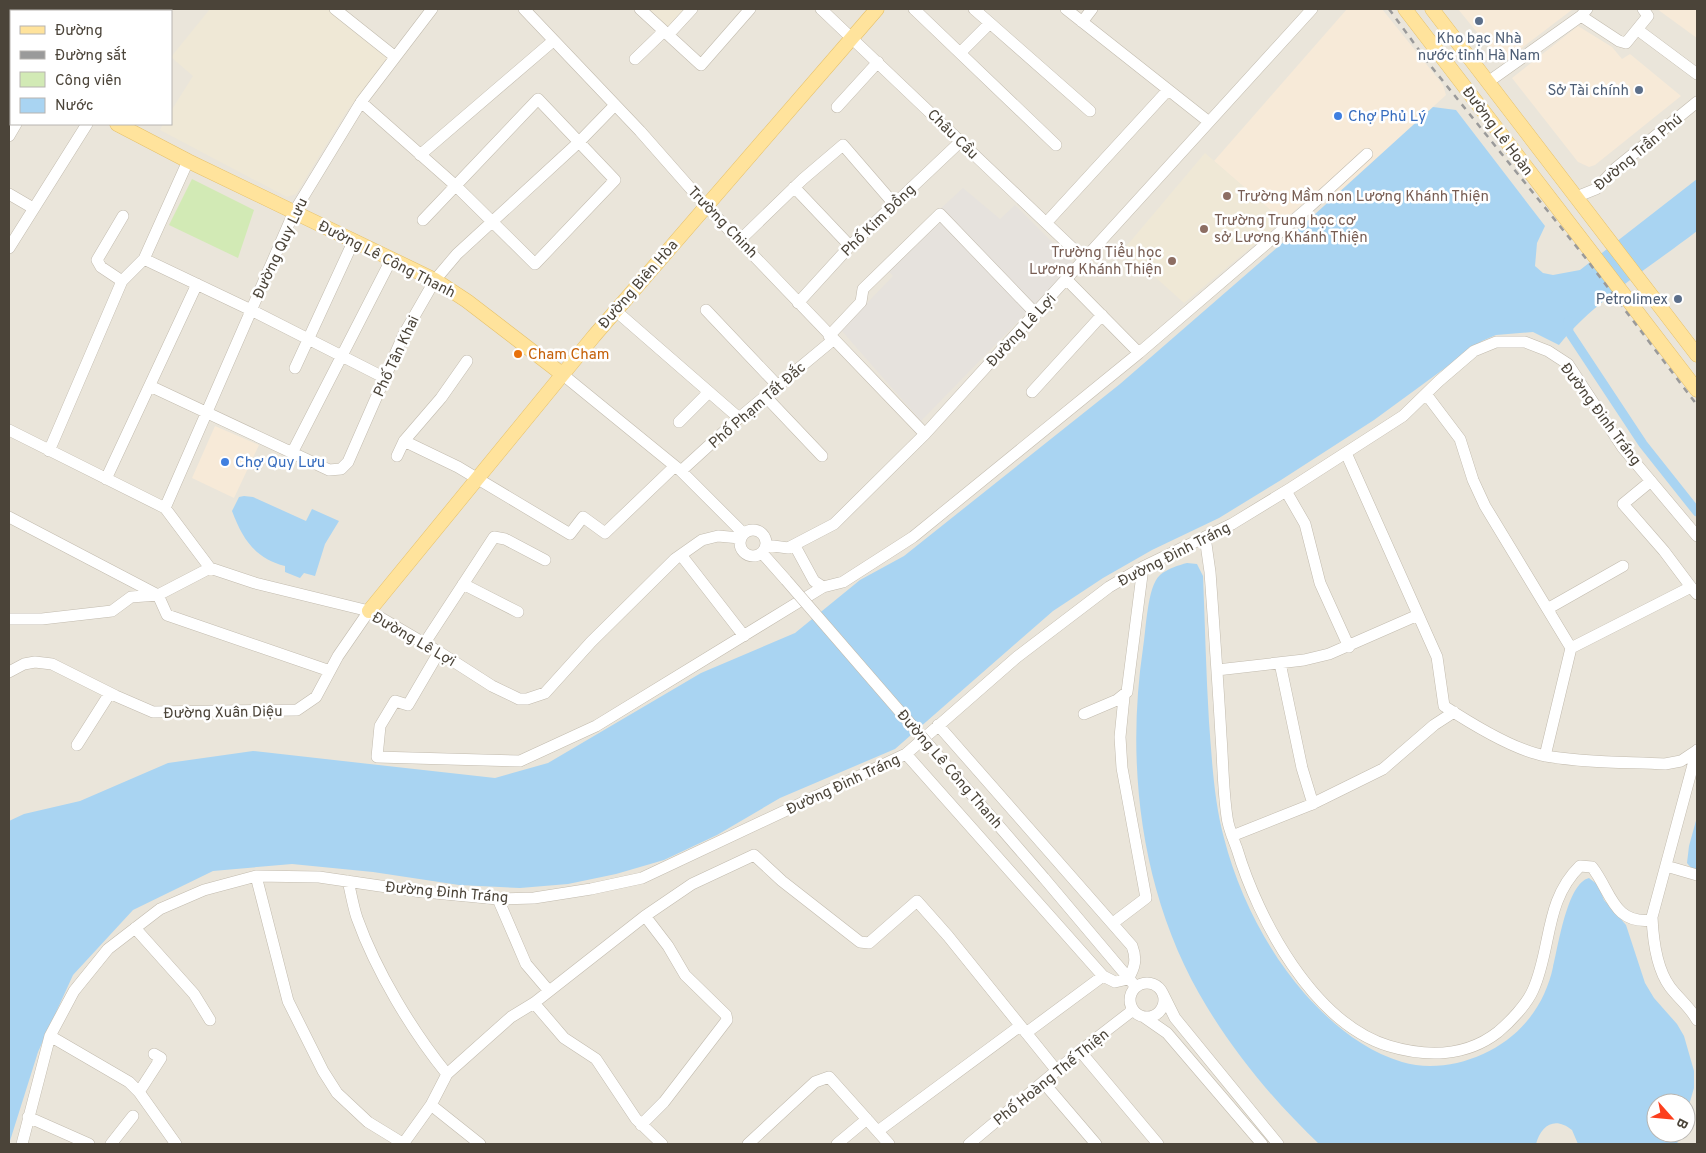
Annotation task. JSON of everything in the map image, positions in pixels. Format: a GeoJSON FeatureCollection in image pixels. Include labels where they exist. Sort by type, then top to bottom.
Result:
{"type":"FeatureCollection","features":[{"type":"Feature","properties":{"kind":"main road","name":"Đường Biên Hòa"},"geometry":{"type":"LineString","coordinates":[[368,612],[616,310],[877,9]]}},
{"type":"Feature","properties":{"kind":"main road","name":"Đường Lê Hoàn"},"geometry":{"type":"LineString","coordinates":[[1405,9],[1697,390]]}},
{"type":"Feature","properties":{"kind":"main road","name":"Đường Lê Hoàn"},"geometry":{"type":"LineString","coordinates":[[1432,9],[1697,355]]}},
{"type":"Feature","properties":{"kind":"main road","name":"Đường Lê Công Thanh"},"geometry":{"type":"LineString","coordinates":[[119,125],[188,161],[435,280],[467,301],[562,374]]}},
{"type":"Feature","properties":{"kind":"main road"},"geometry":{"type":"LineString","coordinates":[[1559,210],[1576,197]]}},
{"type":"Feature","properties":{"kind":"street"},"geometry":{"type":"LineString","coordinates":[[335,9],[394,56]]}},
{"type":"Feature","properties":{"kind":"street","name":"Đường Quy Lưu"},"geometry":{"type":"LineString","coordinates":[[165,508],[294,212],[361,102],[394,56],[432,9]]}},
{"type":"Feature","properties":{"kind":"street","name":"Trường Chinh"},"geometry":{"type":"LineString","coordinates":[[524,9],[615,105],[706,206],[925,434]]}},
{"type":"Feature","properties":{"kind":"street"},"geometry":{"type":"LineString","coordinates":[[640,9],[701,65],[750,9]]}},
{"type":"Feature","properties":{"kind":"street"},"geometry":{"type":"LineString","coordinates":[[635,59],[692,9]]}},
{"type":"Feature","properties":{"kind":"street","name":"Châu Cầu"},"geometry":{"type":"LineString","coordinates":[[821,9],[1085,260]]}},
{"type":"Feature","properties":{"kind":"street"},"geometry":{"type":"LineString","coordinates":[[914,9],[1056,145]]}},
{"type":"Feature","properties":{"kind":"street"},"geometry":{"type":"LineString","coordinates":[[974,9],[1090,111]]}},
{"type":"Feature","properties":{"kind":"street"},"geometry":{"type":"LineString","coordinates":[[1066,9],[1209,122]]}},
{"type":"Feature","properties":{"kind":"street"},"geometry":{"type":"LineString","coordinates":[[1082,22],[1092,9]]}},
{"type":"Feature","properties":{"kind":"street","name":"Đường Lê Lợi"},"geometry":{"type":"LineString","coordinates":[[764,549],[795,546],[834,524],[925,434],[1312,9]]}},
{"type":"Feature","properties":{"kind":"street"},"geometry":{"type":"LineString","coordinates":[[1488,82],[1584,13],[1622,43],[1628,42],[1648,16],[1644,9]]}},
{"type":"Feature","properties":{"kind":"street"},"geometry":{"type":"LineString","coordinates":[[960,53],[990,23]]}},
{"type":"Feature","properties":{"kind":"street"},"geometry":{"type":"LineString","coordinates":[[1638,30],[1697,74]]}},
{"type":"Feature","properties":{"kind":"street"},"geometry":{"type":"LineString","coordinates":[[420,155],[553,41]]}},
{"type":"Feature","properties":{"kind":"street"},"geometry":{"type":"LineString","coordinates":[[837,106],[878,62]]}},
{"type":"Feature","properties":{"kind":"street"},"geometry":{"type":"LineString","coordinates":[[1046,223],[1168,90]]}},
{"type":"Feature","properties":{"kind":"street"},"geometry":{"type":"LineString","coordinates":[[361,102],[456,186],[535,264],[616,180],[538,99],[456,186],[424,220]]}},
{"type":"Feature","properties":{"kind":"street","name":"Đường Trần Phú"},"geometry":{"type":"LineString","coordinates":[[1576,197],[1596,189],[1616,168],[1697,102]]}},
{"type":"Feature","properties":{"kind":"street","name":"Phố Tân Khai"},"geometry":{"type":"LineString","coordinates":[[150,386],[206,414],[329,470],[341,470],[348,462],[404,334],[435,280],[458,254],[579,142],[615,105]]}},
{"type":"Feature","properties":{"kind":"street"},"geometry":{"type":"LineString","coordinates":[[9,136],[15,125]]}},
{"type":"Feature","properties":{"kind":"street"},"geometry":{"type":"LineString","coordinates":[[9,248],[86,125]]}},
{"type":"Feature","properties":{"kind":"street","name":"Phố Kim Đồng"},"geometry":{"type":"LineString","coordinates":[[798,303],[850,246],[961,141]]}},
{"type":"Feature","properties":{"kind":"street"},"geometry":{"type":"LineString","coordinates":[[740,240],[794,187],[843,145],[894,204]]}},
{"type":"Feature","properties":{"kind":"street"},"geometry":{"type":"LineString","coordinates":[[439,652],[408,705],[395,701],[380,726],[377,757],[520,761],[596,726],[822,588],[843,582],[913,537],[1139,353],[1308,208],[1367,154]]}},
{"type":"Feature","properties":{"kind":"street"},"geometry":{"type":"LineString","coordinates":[[49,451],[122,281],[144,259],[188,161]]}},
{"type":"Feature","properties":{"kind":"street"},"geometry":{"type":"LineString","coordinates":[[794,187],[850,246]]}},
{"type":"Feature","properties":{"kind":"street"},"geometry":{"type":"LineString","coordinates":[[9,194],[33,208]]}},
{"type":"Feature","properties":{"kind":"street","name":"Phố Phạm Tất Đắc"},"geometry":{"type":"LineString","coordinates":[[477,480],[570,534],[583,517],[605,533],[678,468],[778,386],[831,338],[861,302],[863,289],[940,214],[1036,314]]}},
{"type":"Feature","properties":{"kind":"street"},"geometry":{"type":"LineString","coordinates":[[122,281],[101,267],[97,260],[123,216]]}},
{"type":"Feature","properties":{"kind":"street"},"geometry":{"type":"LineString","coordinates":[[294,368],[354,240]]}},
{"type":"Feature","properties":{"kind":"street"},"geometry":{"type":"LineString","coordinates":[[292,453],[392,258]]}},
{"type":"Feature","properties":{"kind":"street"},"geometry":{"type":"LineString","coordinates":[[144,259],[251,310],[385,378]]}},
{"type":"Feature","properties":{"kind":"street"},"geometry":{"type":"LineString","coordinates":[[1067,280],[1139,353]]}},
{"type":"Feature","properties":{"kind":"street"},"geometry":{"type":"LineString","coordinates":[[106,479],[197,284]]}},
{"type":"Feature","properties":{"kind":"street"},"geometry":{"type":"LineString","coordinates":[[616,310],[739,418]]}},
{"type":"Feature","properties":{"kind":"street"},"geometry":{"type":"LineString","coordinates":[[706,310],[778,386]]}},
{"type":"Feature","properties":{"kind":"street"},"geometry":{"type":"LineString","coordinates":[[1032,392],[1102,315]]}},
{"type":"Feature","properties":{"kind":"street","name":"Đường Đinh Tráng"},"geometry":{"type":"LineString","coordinates":[[22,1144],[50,1036],[74,991],[108,949],[160,908],[204,890],[256,876],[319,877],[498,899],[534,898],[591,889],[642,878],[906,754],[1017,657],[1109,587],[1143,567],[1232,524],[1286,491],[1403,416],[1474,351],[1496,342],[1525,342],[1548,351],[1568,364],[1623,448],[1697,536]]}},
{"type":"Feature","properties":{"kind":"street"},"geometry":{"type":"LineString","coordinates":[[397,456],[404,441],[441,398],[468,361]]}},
{"type":"Feature","properties":{"kind":"street","name":"Đường Lê Công Thanh"},"geometry":{"type":"LineString","coordinates":[[562,374],[678,468],[742,535]]}},
{"type":"Feature","properties":{"kind":"street"},"geometry":{"type":"LineString","coordinates":[[679,422],[709,392]]}},
{"type":"Feature","properties":{"kind":"street"},"geometry":{"type":"LineString","coordinates":[[1426,394],[1460,439],[1473,480],[1485,506],[1572,648],[1545,756]]}},
{"type":"Feature","properties":{"kind":"street"},"geometry":{"type":"LineString","coordinates":[[765,396],[822,456]]}},
{"type":"Feature","properties":{"kind":"street"},"geometry":{"type":"LineString","coordinates":[[9,430],[165,508],[210,568],[158,595],[131,596],[112,610],[42,619],[9,619]]}},
{"type":"Feature","properties":{"kind":"street"},"geometry":{"type":"LineString","coordinates":[[404,441],[458,468],[477,480]]}},
{"type":"Feature","properties":{"kind":"street"},"geometry":{"type":"LineString","coordinates":[[1346,453],[1438,661],[1442,703],[1454,712],[1520,747],[1545,756],[1665,764],[1681,761],[1697,750]]}},
{"type":"Feature","properties":{"kind":"street"},"geometry":{"type":"LineString","coordinates":[[1572,648],[1694,590],[1664,551],[1623,504],[1651,481]]}},
{"type":"Feature","properties":{"kind":"street"},"geometry":{"type":"LineString","coordinates":[[1286,491],[1305,524],[1320,583],[1349,647]]}},
{"type":"Feature","properties":{"kind":"street"},"geometry":{"type":"LineString","coordinates":[[9,518],[158,595],[167,616],[330,671]]}},
{"type":"Feature","properties":{"kind":"street"},"geometry":{"type":"LineString","coordinates":[[750,530],[759,531],[765,537],[764,549],[754,557],[745,554],[740,547],[742,535],[750,530]]}},
{"type":"Feature","properties":{"kind":"street","name":"Đường Lê Lợi"},"geometry":{"type":"LineString","coordinates":[[210,568],[255,583],[368,612],[439,652],[506,694],[519,698],[536,697],[545,693],[591,642],[681,555],[702,540],[718,536],[742,535]]}},
{"type":"Feature","properties":{"kind":"street"},"geometry":{"type":"LineString","coordinates":[[424,644],[494,537],[504,539],[545,560]]}},
{"type":"Feature","properties":{"kind":"street"},"geometry":{"type":"LineString","coordinates":[[1205,537],[1210,572],[1227,818],[1232,836],[1245,876],[1265,920],[1303,978],[1345,1022],[1383,1044],[1427,1053],[1456,1052],[1466,1049],[1498,1032],[1533,991],[1542,963],[1549,923],[1564,883],[1580,866],[1592,868],[1600,876],[1606,894],[1619,911],[1630,918],[1644,921],[1652,920]]}},
{"type":"Feature","properties":{"kind":"street"},"geometry":{"type":"LineString","coordinates":[[795,546],[814,582],[822,588]]}},
{"type":"Feature","properties":{"kind":"street","name":"Đường Lê Công Thanh"},"geometry":{"type":"LineString","coordinates":[[764,549],[786,580],[1044,878],[1132,983]]}},
{"type":"Feature","properties":{"kind":"street"},"geometry":{"type":"LineString","coordinates":[[681,555],[744,636]]}},
{"type":"Feature","properties":{"kind":"street"},"geometry":{"type":"LineString","coordinates":[[1548,608],[1623,566]]}},
{"type":"Feature","properties":{"kind":"street"},"geometry":{"type":"LineString","coordinates":[[1113,923],[1146,898],[1122,768],[1120,737],[1124,697],[1130,685],[1143,567]]}},
{"type":"Feature","properties":{"kind":"street"},"geometry":{"type":"LineString","coordinates":[[463,584],[518,612]]}},
{"type":"Feature","properties":{"kind":"street","name":"Đường Xuân Diệu"},"geometry":{"type":"LineString","coordinates":[[9,672],[24,664],[44,662],[59,667],[153,712],[297,710],[316,697],[330,671],[368,612]]}},
{"type":"Feature","properties":{"kind":"street"},"geometry":{"type":"LineString","coordinates":[[1217,670],[1304,660],[1349,647],[1418,615]]}},
{"type":"Feature","properties":{"kind":"street"},"geometry":{"type":"LineString","coordinates":[[1280,663],[1302,768],[1313,804]]}},
{"type":"Feature","properties":{"kind":"street"},"geometry":{"type":"LineString","coordinates":[[77,745],[110,693]]}},
{"type":"Feature","properties":{"kind":"street"},"geometry":{"type":"LineString","coordinates":[[1084,714],[1124,697]]}},
{"type":"Feature","properties":{"kind":"street"},"geometry":{"type":"LineString","coordinates":[[1232,836],[1313,804],[1383,769],[1434,724],[1454,712]]}},
{"type":"Feature","properties":{"kind":"street"},"geometry":{"type":"LineString","coordinates":[[938,725],[1132,946],[1136,957],[1130,996],[1133,1010],[1167,1033],[1262,1144]]}},
{"type":"Feature","properties":{"kind":"street"},"geometry":{"type":"LineString","coordinates":[[1697,750],[1692,792],[1666,866],[1652,920],[1652,938],[1658,962],[1669,986],[1697,1020]]}},
{"type":"Feature","properties":{"kind":"street"},"geometry":{"type":"LineString","coordinates":[[906,754],[1104,976],[1115,982],[1151,983],[1160,989],[1175,1018],[1278,1144]]}},
{"type":"Feature","properties":{"kind":"street"},"geometry":{"type":"LineString","coordinates":[[256,876],[288,1001],[323,1070],[337,1093],[368,1122],[404,1144],[431,1105],[447,1074],[511,1017],[534,1003],[645,916],[692,884],[754,855],[788,886],[860,942],[869,943],[917,901],[948,936],[1057,1071]]}},
{"type":"Feature","properties":{"kind":"street"},"geometry":{"type":"LineString","coordinates":[[1666,866],[1697,875]]}},
{"type":"Feature","properties":{"kind":"street"},"geometry":{"type":"LineString","coordinates":[[348,881],[357,918],[382,973],[435,1059],[447,1074]]}},
{"type":"Feature","properties":{"kind":"street"},"geometry":{"type":"LineString","coordinates":[[498,899],[526,964],[550,991]]}},
{"type":"Feature","properties":{"kind":"street"},"geometry":{"type":"LineString","coordinates":[[641,1125],[664,1102],[728,1020],[726,1015],[686,975],[668,946],[645,916]]}},
{"type":"Feature","properties":{"kind":"street"},"geometry":{"type":"LineString","coordinates":[[134,928],[194,994],[210,1020]]}},
{"type":"Feature","properties":{"kind":"street"},"geometry":{"type":"LineString","coordinates":[[878,1131],[1023,1029],[1104,976]]}},
{"type":"Feature","properties":{"kind":"street"},"geometry":{"type":"LineString","coordinates":[[1144,1017],[1150,1017],[1160,1011],[1164,1000],[1163,994]]}},
{"type":"Feature","properties":{"kind":"street"},"geometry":{"type":"LineString","coordinates":[[534,1003],[564,1038],[596,1059],[641,1125],[662,1144]]}},
{"type":"Feature","properties":{"kind":"street","name":"Phố Hoàng Thế Thiện"},"geometry":{"type":"LineString","coordinates":[[969,1144],[1080,1051],[1133,1010]]}},
{"type":"Feature","properties":{"kind":"street"},"geometry":{"type":"LineString","coordinates":[[50,1036],[129,1082],[139,1092],[176,1144]]}},
{"type":"Feature","properties":{"kind":"street"},"geometry":{"type":"LineString","coordinates":[[1080,1051],[1158,1144]]}},
{"type":"Feature","properties":{"kind":"street"},"geometry":{"type":"LineString","coordinates":[[139,1092],[161,1058],[154,1054]]}},
{"type":"Feature","properties":{"kind":"street"},"geometry":{"type":"LineString","coordinates":[[748,1144],[806,1089],[825,1078],[832,1079],[889,1144]]}},
{"type":"Feature","properties":{"kind":"street"},"geometry":{"type":"LineString","coordinates":[[1043,1082],[1089,1142]]}},
{"type":"Feature","properties":{"kind":"street"},"geometry":{"type":"LineString","coordinates":[[431,1105],[480,1144]]}},
{"type":"Feature","properties":{"kind":"street"},"geometry":{"type":"LineString","coordinates":[[111,1144],[133,1116]]}},
{"type":"Feature","properties":{"kind":"street"},"geometry":{"type":"LineString","coordinates":[[28,1117],[89,1144]]}},
{"type":"Feature","properties":{"kind":"street"},"geometry":{"type":"LineString","coordinates":[[837,1144],[867,1119]]}},
{"type":"Feature","properties":{"kind":"shaded area"},"geometry":{"type":"Polygon","coordinates":[[[9,9],[1697,9],[1697,1144],[9,1144],[9,9]]]}},
{"type":"Feature","properties":{"kind":"shaded area"},"geometry":{"type":"Polygon","coordinates":[[[210,9],[329,9],[388,58],[347,111],[296,194],[287,197],[160,130],[162,125],[172,125],[172,109],[193,76],[172,58],[210,9]]]}},
{"type":"Feature","properties":{"kind":"shaded area"},"geometry":{"type":"Polygon","coordinates":[[[647,9],[689,9],[671,28],[667,27],[647,9]]]}},
{"type":"Feature","properties":{"kind":"shaded area","name":"Chợ Phủ Lý"},"geometry":{"type":"Polygon","coordinates":[[[1347,9],[1382,9],[1443,85],[1446,95],[1335,196],[1324,185],[1283,221],[1214,161],[1347,9]]]}},
{"type":"Feature","properties":{"kind":"shaded area"},"geometry":{"type":"Polygon","coordinates":[[[1458,9],[1573,9],[1502,63],[1458,9]]]}},
{"type":"Feature","properties":{"kind":"shaded area"},"geometry":{"type":"Polygon","coordinates":[[[1657,9],[1697,9],[1697,38],[1690,33],[1657,9]]]}},
{"type":"Feature","properties":{"kind":"shaded area"},"geometry":{"type":"Polygon","coordinates":[[[1578,26],[1612,47],[1622,59],[1630,54],[1681,96],[1595,165],[1589,167],[1578,162],[1512,78],[1578,26]]]}},
{"type":"Feature","properties":{"kind":"shaded area"},"geometry":{"type":"Polygon","coordinates":[[[1205,153],[1283,221],[1184,303],[1124,249],[1205,153]]]}},
{"type":"Feature","properties":{"kind":"shaded area"},"geometry":{"type":"Polygon","coordinates":[[[963,188],[1000,219],[1015,205],[1074,264],[921,421],[841,330],[893,276],[881,263],[963,188]]]}},
{"type":"Feature","properties":{"kind":"shaded area","name":"Chợ Quy Lưu"},"geometry":{"type":"Polygon","coordinates":[[[215,426],[259,445],[234,498],[192,478],[215,426]]]}},
{"type":"Feature","properties":{"kind":"green space"},"geometry":{"type":"Polygon","coordinates":[[[192,179],[254,210],[238,258],[169,225],[192,179]]]}},
{"type":"Feature","properties":{"kind":"water"},"geometry":{"type":"Polygon","coordinates":[[[1433,107],[1456,110],[1545,226],[1537,243],[1535,266],[1543,273],[1553,275],[1580,270],[1697,179],[1697,231],[1606,299],[1573,329],[1559,345],[1533,332],[1496,335],[1482,341],[1374,420],[1281,480],[1219,518],[1152,550],[1103,578],[1053,611],[895,749],[780,798],[717,835],[664,860],[616,874],[568,884],[520,888],[459,885],[373,872],[292,864],[213,871],[133,910],[73,975],[38,1052],[9,1144],[9,821],[24,814],[80,801],[168,763],[253,751],[495,778],[548,763],[701,673],[795,633],[860,580],[904,556],[1120,384],[1303,225],[1433,107]]]}},
{"type":"Feature","properties":{"kind":"water"},"geometry":{"type":"Polygon","coordinates":[[[239,497],[253,497],[306,521],[312,509],[339,521],[325,544],[315,576],[304,573],[300,578],[285,572],[285,566],[266,558],[251,546],[241,531],[232,511],[239,497]]]}},
{"type":"Feature","properties":{"kind":"water"},"geometry":{"type":"Polygon","coordinates":[[[1187,563],[1197,564],[1203,576],[1211,751],[1221,824],[1230,859],[1237,880],[1266,940],[1305,994],[1337,1026],[1374,1051],[1388,1057],[1402,1062],[1436,1066],[1470,1059],[1502,1044],[1527,1021],[1536,1009],[1549,981],[1569,903],[1581,882],[1589,878],[1598,885],[1604,900],[1626,925],[1645,983],[1654,998],[1677,1024],[1684,1036],[1694,1071],[1693,1093],[1646,1093],[1646,1143],[1677,1144],[1578,1144],[1572,1130],[1566,1126],[1554,1123],[1541,1132],[1536,1144],[1319,1144],[1258,1079],[1219,1026],[1185,966],[1167,923],[1153,879],[1144,833],[1138,787],[1136,740],[1138,694],[1148,610],[1152,589],[1156,581],[1160,575],[1187,563]]]}},
{"type":"Feature","properties":{"kind":"water"},"geometry":{"type":"Polygon","coordinates":[[[1697,817],[1697,869],[1693,870],[1687,863],[1689,846],[1697,817]]]}},
{"type":"Feature","properties":{"kind":"waterway"},"geometry":{"type":"LineString","coordinates":[[1568,321],[1569,332],[1643,444],[1697,512]]}},
{"type":"Feature","properties":{"kind":"railway"},"geometry":{"type":"LineString","coordinates":[[1389,9],[1430,65],[1584,256],[1697,405]]}},
{"type":"Feature","properties":{"kind":"place","name":"Kho bạc Nhà nước tỉnh Hà Nam"},"geometry":{"type":"Point","coordinates":[1479,21]}},
{"type":"Feature","properties":{"kind":"place","name":"Sở Tài chính"},"geometry":{"type":"Point","coordinates":[1639,90]}},
{"type":"Feature","properties":{"kind":"place","name":"Chợ Phủ Lý"},"geometry":{"type":"Point","coordinates":[1338,116]}},
{"type":"Feature","properties":{"kind":"place","name":"Trường Mầm non Lương Khánh Thiện"},"geometry":{"type":"Point","coordinates":[1227,196]}},
{"type":"Feature","properties":{"kind":"place","name":"Trường Trung học cơ sở Lương Khánh Thiện"},"geometry":{"type":"Point","coordinates":[1204,229]}},
{"type":"Feature","properties":{"kind":"place","name":"Trường Tiểu học Lương Khánh Thiện"},"geometry":{"type":"Point","coordinates":[1172,261]}},
{"type":"Feature","properties":{"kind":"place","name":"Petrolimex"},"geometry":{"type":"Point","coordinates":[1678,299]}},
{"type":"Feature","properties":{"kind":"place","name":"Cham Cham"},"geometry":{"type":"Point","coordinates":[518,354]}},
{"type":"Feature","properties":{"kind":"place","name":"Chợ Quy Lưu"},"geometry":{"type":"Point","coordinates":[225,462]}}]}
